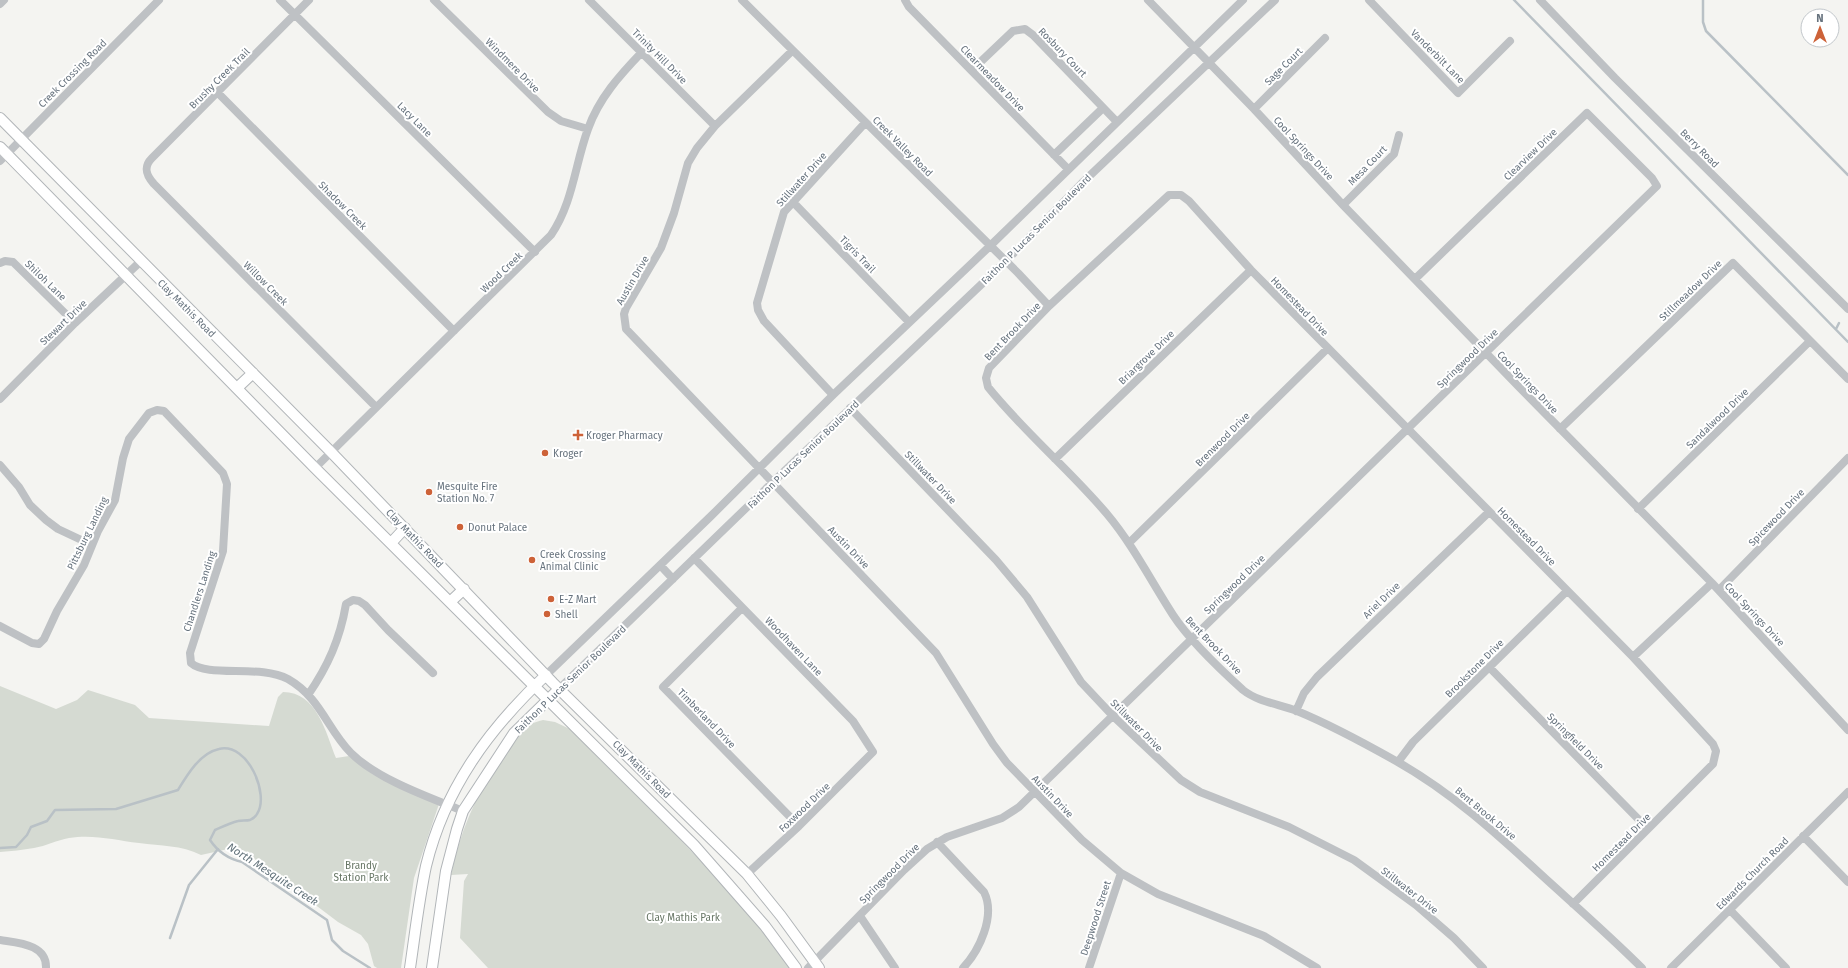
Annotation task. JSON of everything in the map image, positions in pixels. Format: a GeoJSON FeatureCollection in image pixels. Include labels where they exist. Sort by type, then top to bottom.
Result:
{"type":"FeatureCollection","features":[{"type":"Feature","properties":{"kind":"main road","name":"Clay Mathis Road"},"geometry":{"type":"LineString","coordinates":[[0,118],[332,452],[546,675],[747,874],[781,916],[814,966]]}},
{"type":"Feature","properties":{"kind":"main road","name":"Clay Mathis Road"},"geometry":{"type":"LineString","coordinates":[[2,154],[126,275],[533,686],[694,845],[765,926],[796,968]]}},
{"type":"Feature","properties":{"kind":"main road"},"geometry":{"type":"LineString","coordinates":[[237,388],[253,373]]}},
{"type":"Feature","properties":{"kind":"main road"},"geometry":{"type":"LineString","coordinates":[[391,543],[405,528]]}},
{"type":"Feature","properties":{"kind":"main road"},"geometry":{"type":"LineString","coordinates":[[450,602],[464,589]]}},
{"type":"Feature","properties":{"kind":"main road","name":"Faithon P Lucas Senior Boulevard"},"geometry":{"type":"LineString","coordinates":[[410,968],[427,865],[447,804],[468,766],[485,740],[508,712],[546,675]]}},
{"type":"Feature","properties":{"kind":"main road","name":"Faithon P Lucas Senior Boulevard"},"geometry":{"type":"LineString","coordinates":[[432,968],[446,870],[463,811],[514,733],[560,688]]}},
{"type":"Feature","properties":{"kind":"street"},"geometry":{"type":"LineString","coordinates":[[0,4],[4,0]]}},
{"type":"Feature","properties":{"kind":"street","name":"Creek Crossing Road"},"geometry":{"type":"LineString","coordinates":[[2,154],[21,139],[159,0]]}},
{"type":"Feature","properties":{"kind":"street","name":"Lacy Lane"},"geometry":{"type":"LineString","coordinates":[[280,0],[535,252]]}},
{"type":"Feature","properties":{"kind":"street","name":"Brushy Creek Trail"},"geometry":{"type":"LineString","coordinates":[[146,171],[149,162],[310,0]]}},
{"type":"Feature","properties":{"kind":"street","name":"Windmere Drive"},"geometry":{"type":"LineString","coordinates":[[434,0],[548,112],[561,121],[588,129]]}},
{"type":"Feature","properties":{"kind":"street","name":"Trinity Hill Drive"},"geometry":{"type":"LineString","coordinates":[[589,0],[715,126]]}},
{"type":"Feature","properties":{"kind":"street","name":"Creek Valley Road"},"geometry":{"type":"LineString","coordinates":[[742,0],[1006,261],[1049,306]]}},
{"type":"Feature","properties":{"kind":"street","name":"Clearmeadow Drive"},"geometry":{"type":"LineString","coordinates":[[905,0],[909,7],[1068,169]]}},
{"type":"Feature","properties":{"kind":"street","name":"Cool Springs Drive"},"geometry":{"type":"LineString","coordinates":[[1148,0],[1486,353],[1712,583],[1848,730]]}},
{"type":"Feature","properties":{"kind":"street","name":"Faithon P Lucas Senior Boulevard"},"geometry":{"type":"LineString","coordinates":[[546,675],[833,395],[990,246],[1244,0]]}},
{"type":"Feature","properties":{"kind":"street","name":"Faithon P Lucas Senior Boulevard"},"geometry":{"type":"LineString","coordinates":[[560,688],[850,408],[1006,261],[1082,183],[1275,0]]}},
{"type":"Feature","properties":{"kind":"street","name":"Vanderbilt Lane"},"geometry":{"type":"LineString","coordinates":[[1369,0],[1458,93],[1510,41]]}},
{"type":"Feature","properties":{"kind":"street","name":"Berry Road"},"geometry":{"type":"LineString","coordinates":[[1540,0],[1615,78],[1848,309]]}},
{"type":"Feature","properties":{"kind":"street","name":"Rosbury Court"},"geometry":{"type":"LineString","coordinates":[[972,70],[1013,32],[1017,29],[1025,29],[1033,34],[1117,122]]}},
{"type":"Feature","properties":{"kind":"street","name":"Sage Court"},"geometry":{"type":"LineString","coordinates":[[1254,109],[1326,38]]}},
{"type":"Feature","properties":{"kind":"street","name":"Austin Drive"},"geometry":{"type":"LineString","coordinates":[[792,51],[715,126],[691,156],[661,248],[626,308],[624,321],[629,333],[936,652],[993,744],[1007,763],[1082,840],[1121,873],[1158,894],[1264,936],[1317,968]]}},
{"type":"Feature","properties":{"kind":"street","name":"Wood Creek"},"geometry":{"type":"LineString","coordinates":[[316,468],[551,235],[568,202],[588,129],[599,104],[612,85],[642,52]]}},
{"type":"Feature","properties":{"kind":"street","name":"Shadow Creek"},"geometry":{"type":"LineString","coordinates":[[218,93],[454,331]]}},
{"type":"Feature","properties":{"kind":"street"},"geometry":{"type":"LineString","coordinates":[[1054,155],[1103,108]]}},
{"type":"Feature","properties":{"kind":"street","name":"Clearview Drive"},"geometry":{"type":"LineString","coordinates":[[1415,279],[1587,113],[1652,178],[1657,186]]}},
{"type":"Feature","properties":{"kind":"street","name":"Stillwater Drive"},"geometry":{"type":"LineString","coordinates":[[833,395],[764,321],[758,310],[759,294],[782,217],[792,201],[865,123]]}},
{"type":"Feature","properties":{"kind":"street","name":"Mesa Court"},"geometry":{"type":"LineString","coordinates":[[1343,205],[1394,154],[1399,135]]}},
{"type":"Feature","properties":{"kind":"street","name":"Willow Creek"},"geometry":{"type":"LineString","coordinates":[[146,171],[154,184],[376,407]]}},
{"type":"Feature","properties":{"kind":"street","name":"Springwood Drive"},"geometry":{"type":"LineString","coordinates":[[814,966],[904,870],[937,842],[1002,818],[1019,807],[1657,186]]}},
{"type":"Feature","properties":{"kind":"street","name":"Homestead Drive"},"geometry":{"type":"LineString","coordinates":[[1169,195],[1181,196],[1189,201],[1251,270],[1327,349],[1633,657],[1705,735],[1716,751],[1713,764],[1573,904]]}},
{"type":"Feature","properties":{"kind":"street","name":"Bent Brook Drive"},"geometry":{"type":"LineString","coordinates":[[1169,195],[1049,306],[990,368],[986,374],[986,382],[992,392],[1106,514],[1129,543],[1174,617],[1192,638],[1245,691],[1263,700],[1296,711],[1354,738],[1398,762],[1449,795],[1484,823],[1608,934],[1642,968]]}},
{"type":"Feature","properties":{"kind":"street","name":"Tigris Trail"},"geometry":{"type":"LineString","coordinates":[[792,201],[909,322]]}},
{"type":"Feature","properties":{"kind":"street","name":"Shiloh Lane"},"geometry":{"type":"LineString","coordinates":[[0,263],[5,261],[13,262],[75,323]]}},
{"type":"Feature","properties":{"kind":"street","name":"Stewart Drive"},"geometry":{"type":"LineString","coordinates":[[0,399],[75,323],[141,261]]}},
{"type":"Feature","properties":{"kind":"street","name":"Stillmeadow Drive"},"geometry":{"type":"LineString","coordinates":[[1560,429],[1733,263],[1848,379]]}},
{"type":"Feature","properties":{"kind":"street","name":"Briargrove Drive"},"geometry":{"type":"LineString","coordinates":[[1056,459],[1251,270]]}},
{"type":"Feature","properties":{"kind":"street","name":"Sandalwood Drive"},"geometry":{"type":"LineString","coordinates":[[1638,509],[1810,341]]}},
{"type":"Feature","properties":{"kind":"street","name":"Brenwood Drive"},"geometry":{"type":"LineString","coordinates":[[1129,543],[1327,349]]}},
{"type":"Feature","properties":{"kind":"street","name":"Stillwater Drive"},"geometry":{"type":"LineString","coordinates":[[850,408],[1000,566],[1041,617],[1061,652],[1081,682],[1112,715],[1181,780],[1200,792],[1289,827],[1354,860],[1416,905],[1454,938],[1483,968]]}},
{"type":"Feature","properties":{"kind":"street","name":"Pittsburg Landing"},"geometry":{"type":"LineString","coordinates":[[0,626],[32,643],[39,644],[44,639],[57,611],[84,565],[117,494],[125,448],[146,416],[151,411],[157,410]]}},
{"type":"Feature","properties":{"kind":"street","name":"Chandlers Landing"},"geometry":{"type":"LineString","coordinates":[[157,410],[164,411],[223,473],[227,484],[223,551],[190,653],[191,663],[194,666],[208,670],[268,672],[287,679],[308,695]]}},
{"type":"Feature","properties":{"kind":"street","name":"Spicewood Drive"},"geometry":{"type":"LineString","coordinates":[[1718,590],[1848,458]]}},
{"type":"Feature","properties":{"kind":"street"},"geometry":{"type":"LineString","coordinates":[[0,465],[19,487],[37,512],[58,529],[92,546]]}},
{"type":"Feature","properties":{"kind":"street","name":"Ariel Drive"},"geometry":{"type":"LineString","coordinates":[[1296,711],[1304,693],[1317,677],[1489,512]]}},
{"type":"Feature","properties":{"kind":"street","name":"Woodhaven Lane"},"geometry":{"type":"LineString","coordinates":[[694,558],[853,721],[873,752]]}},
{"type":"Feature","properties":{"kind":"street"},"geometry":{"type":"LineString","coordinates":[[660,565],[673,579]]}},
{"type":"Feature","properties":{"kind":"street"},"geometry":{"type":"LineString","coordinates":[[1633,657],[1712,583]]}},
{"type":"Feature","properties":{"kind":"street","name":"Brookstone Drive"},"geometry":{"type":"LineString","coordinates":[[1398,762],[1413,742],[1567,591]]}},
{"type":"Feature","properties":{"kind":"street"},"geometry":{"type":"LineString","coordinates":[[433,673],[388,630],[365,605],[353,600],[346,604],[339,633],[325,670],[308,695],[347,748],[355,756],[384,776],[463,811]]}},
{"type":"Feature","properties":{"kind":"street","name":"Timberland Drive"},"geometry":{"type":"LineString","coordinates":[[742,608],[663,687],[799,826]]}},
{"type":"Feature","properties":{"kind":"street","name":"Springfield Drive"},"geometry":{"type":"LineString","coordinates":[[1489,667],[1648,829]]}},
{"type":"Feature","properties":{"kind":"street","name":"Foxwood Drive"},"geometry":{"type":"LineString","coordinates":[[747,874],[799,826],[873,752]]}},
{"type":"Feature","properties":{"kind":"street","name":"Edwards Church Road"},"geometry":{"type":"LineString","coordinates":[[1671,968],[1848,792]]}},
{"type":"Feature","properties":{"kind":"street"},"geometry":{"type":"LineString","coordinates":[[1803,836],[1848,882]]}},
{"type":"Feature","properties":{"kind":"street"},"geometry":{"type":"LineString","coordinates":[[937,842],[984,892],[986,897],[987,916],[980,941],[971,959],[963,968]]}},
{"type":"Feature","properties":{"kind":"street","name":"Deepwood Street"},"geometry":{"type":"LineString","coordinates":[[1089,968],[1121,873]]}},
{"type":"Feature","properties":{"kind":"street"},"geometry":{"type":"LineString","coordinates":[[1730,910],[1786,968]]}},
{"type":"Feature","properties":{"kind":"street"},"geometry":{"type":"LineString","coordinates":[[860,916],[896,968]]}},
{"type":"Feature","properties":{"kind":"street"},"geometry":{"type":"LineString","coordinates":[[0,940],[36,948],[41,951],[45,959],[46,968]]}},
{"type":"Feature","properties":{"kind":"green space","name":"Brandy Station Park"},"geometry":{"type":"Polygon","coordinates":[[[0,686],[56,709],[77,700],[88,690],[135,705],[149,718],[269,726],[278,697],[283,692],[295,694],[304,699],[312,706],[324,726],[336,758],[349,756],[372,774],[439,804],[414,878],[401,968],[377,968],[374,966],[368,944],[361,935],[338,922],[248,854],[240,855],[228,849],[201,855],[186,849],[171,846],[87,837],[65,839],[34,848],[0,852],[0,686]]]}},
{"type":"Feature","properties":{"kind":"green space","name":"Clay Mathis Park"},"geometry":{"type":"Polygon","coordinates":[[[543,720],[555,722],[572,730],[658,816],[714,875],[767,936],[792,968],[488,968],[460,938],[464,881],[468,874],[451,875],[460,840],[482,789],[501,759],[524,729],[528,725],[543,720]]]}},
{"type":"Feature","properties":{"kind":"waterway"},"geometry":{"type":"LineString","coordinates":[[1514,0],[1848,342]]}},
{"type":"Feature","properties":{"kind":"waterway"},"geometry":{"type":"LineString","coordinates":[[1703,0],[1703,22],[1706,31],[1848,175]]}},
{"type":"Feature","properties":{"kind":"waterway"},"geometry":{"type":"LineString","coordinates":[[1836,329],[1839,323]]}},
{"type":"Feature","properties":{"kind":"waterway","name":"North Mesquite Creek"},"geometry":{"type":"LineString","coordinates":[[0,848],[16,847],[27,835],[31,827],[47,821],[55,810],[116,809],[178,790],[195,765],[206,755],[219,749],[229,749],[239,754],[247,761],[254,772],[261,795],[260,805],[255,817],[250,820],[235,822],[215,830],[210,840],[224,854],[242,862],[327,920],[332,940],[343,951],[370,968]]}},
{"type":"Feature","properties":{"kind":"waterway"},"geometry":{"type":"LineString","coordinates":[[170,938],[189,885],[218,849]]}},
{"type":"Feature","properties":{"kind":"place","name":"Kroger Pharmacy"},"geometry":{"type":"Point","coordinates":[578,435]}},
{"type":"Feature","properties":{"kind":"place","name":"Kroger"},"geometry":{"type":"Point","coordinates":[545,453]}},
{"type":"Feature","properties":{"kind":"place","name":"Mesquite Fire Station No. 7"},"geometry":{"type":"Point","coordinates":[429,492]}},
{"type":"Feature","properties":{"kind":"place","name":"Donut Palace"},"geometry":{"type":"Point","coordinates":[460,527]}},
{"type":"Feature","properties":{"kind":"place","name":"Creek Crossing Animal Clinic"},"geometry":{"type":"Point","coordinates":[532,560]}},
{"type":"Feature","properties":{"kind":"place","name":"E-Z Mart"},"geometry":{"type":"Point","coordinates":[551,599]}},
{"type":"Feature","properties":{"kind":"place","name":"Shell"},"geometry":{"type":"Point","coordinates":[547,614]}}]}
